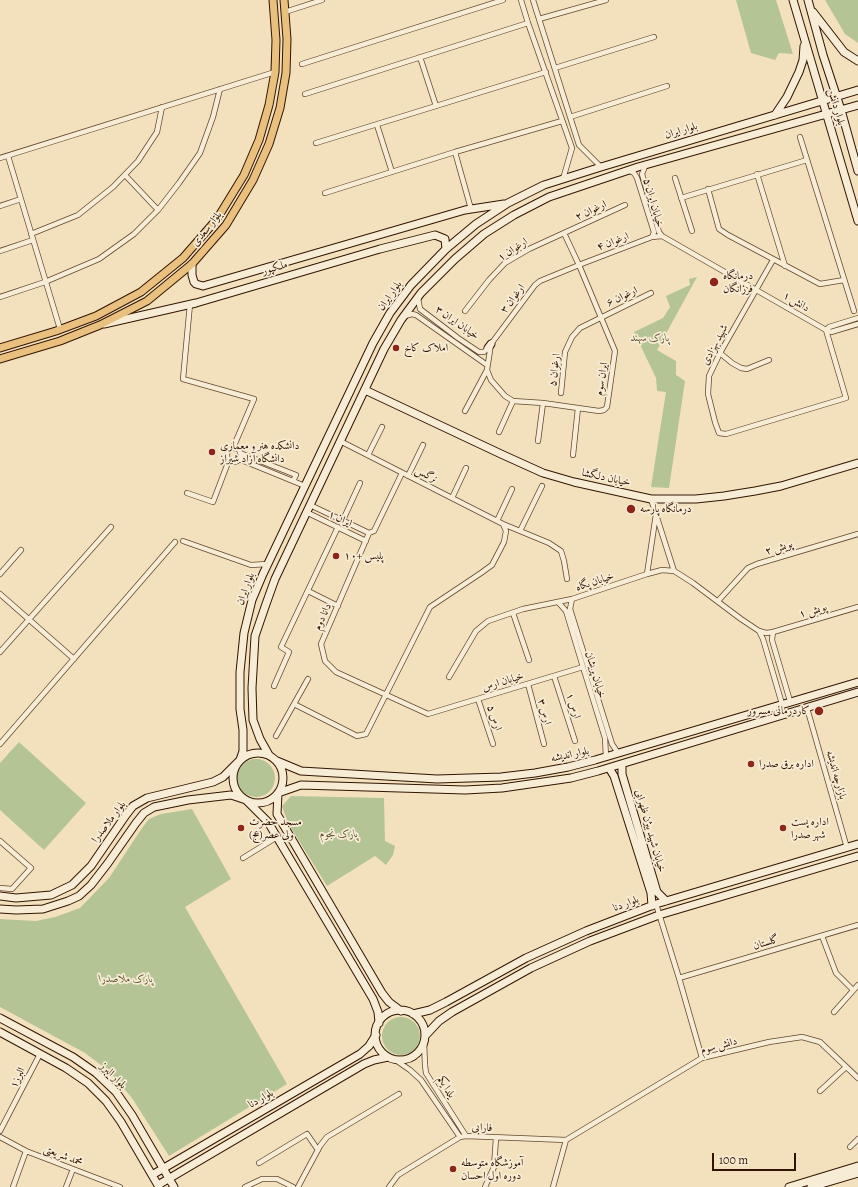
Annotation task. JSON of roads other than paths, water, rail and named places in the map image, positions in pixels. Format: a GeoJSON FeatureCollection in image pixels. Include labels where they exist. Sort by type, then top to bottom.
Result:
{"type":"FeatureCollection","features":[{"type":"Feature","properties":{"kind":"main road","name":"بلوار سعدی"},"geometry":{"type":"LineString","coordinates":[[0,348],[96,316],[141,292],[183,258],[217,219],[244,175],[259,140],[269,105],[275,72],[276,40],[273,0]]}},
{"type":"Feature","properties":{"kind":"main road","name":"بلوار سعدی"},"geometry":{"type":"LineString","coordinates":[[0,359],[60,341],[100,325],[147,301],[192,264],[226,225],[253,180],[269,144],[280,108],[286,73],[287,39],[284,0]]}},
{"type":"Feature","properties":{"kind":"main road","name":"بلوار دانش"},"geometry":{"type":"LineString","coordinates":[[793,0],[824,101],[858,221]]}},
{"type":"Feature","properties":{"kind":"main road","name":"بلوار دانش"},"geometry":{"type":"LineString","coordinates":[[808,0],[823,56],[841,110],[858,171]]}},
{"type":"Feature","properties":{"kind":"main road"},"geometry":{"type":"LineString","coordinates":[[811,9],[844,52],[858,61]]}},
{"type":"Feature","properties":{"kind":"main road"},"geometry":{"type":"LineString","coordinates":[[776,114],[787,98],[799,72],[803,60],[805,42]]}},
{"type":"Feature","properties":{"kind":"main road","name":"بلوار ایران"},"geometry":{"type":"LineString","coordinates":[[240,760],[243,751],[243,730],[240,709],[240,672],[244,633],[252,600],[267,564],[373,343],[390,313],[411,285],[446,249],[476,224],[508,203],[544,185],[858,90]]}},
{"type":"Feature","properties":{"kind":"main road","name":"بلوار ایران"},"geometry":{"type":"LineString","coordinates":[[269,755],[260,739],[253,720],[252,674],[255,636],[275,579],[364,390],[384,349],[403,317],[417,298],[455,259],[484,234],[514,215],[549,197],[646,164],[858,105]]}},
{"type":"Feature","properties":{"kind":"main road"},"geometry":{"type":"LineString","coordinates":[[680,143],[683,154]]}},
{"type":"Feature","properties":{"kind":"main road","name":"ملکپور"},"geometry":{"type":"LineString","coordinates":[[192,264],[192,275],[194,282],[203,286],[471,209],[508,203]]}},
{"type":"Feature","properties":{"kind":"main road","name":"ملکپور"},"geometry":{"type":"LineString","coordinates":[[100,325],[190,304],[380,249],[435,235],[445,239],[446,249]]}},
{"type":"Feature","properties":{"kind":"main road","name":"خیابان دلگشا"},"geometry":{"type":"LineString","coordinates":[[364,390],[543,473],[574,482],[651,499],[696,499],[755,491],[781,486],[858,463]]}},
{"type":"Feature","properties":{"kind":"main road"},"geometry":{"type":"LineString","coordinates":[[240,672],[247,675],[252,674]]}},
{"type":"Feature","properties":{"kind":"main road","name":"بلوار اندیشه"},"geometry":{"type":"LineString","coordinates":[[277,762],[301,771],[318,773],[437,779],[465,779],[535,773],[568,767],[606,757],[858,682]]}},
{"type":"Feature","properties":{"kind":"main road","name":"بلوار اندیشه"},"geometry":{"type":"LineString","coordinates":[[278,793],[301,786],[437,790],[502,788],[571,778],[610,768],[858,692]]}},
{"type":"Feature","properties":{"kind":"main road"},"geometry":{"type":"LineString","coordinates":[[246,800],[260,803],[273,798],[282,787],[283,774],[281,767],[269,755],[254,753],[240,760],[233,774],[235,789],[240,795],[268,822],[372,999],[378,1012],[379,1023],[376,1035],[379,1048],[391,1058],[402,1060],[409,1059],[416,1055],[421,1049],[425,1039],[422,1023],[413,1014],[401,1011],[389,1002],[382,993],[277,814],[278,793]]}},
{"type":"Feature","properties":{"kind":"main road","name":"بلوار ملاصدرا"},"geometry":{"type":"LineString","coordinates":[[0,896],[16,898],[51,895],[72,885],[91,866],[133,806],[141,801],[172,791],[213,782],[223,776],[240,760]]}},
{"type":"Feature","properties":{"kind":"main road","name":"خیابان شهید بیژن ظهرابی"},"geometry":{"type":"LineString","coordinates":[[622,764],[622,774],[657,892],[666,901]]}},
{"type":"Feature","properties":{"kind":"main road","name":"خیابان شهید بیژن ظهرابی"},"geometry":{"type":"LineString","coordinates":[[610,768],[614,776],[654,905]]}},
{"type":"Feature","properties":{"kind":"main road","name":"بلوار ملاصدرا"},"geometry":{"type":"LineString","coordinates":[[0,909],[43,909],[56,906],[79,896],[91,885],[108,863],[136,822],[144,813],[154,808],[188,800],[222,795],[231,795],[246,800]]}},
{"type":"Feature","properties":{"kind":"main road","name":"بلوار دنا"},"geometry":{"type":"LineString","coordinates":[[413,1014],[430,1010],[556,943],[654,905],[858,844]]}},
{"type":"Feature","properties":{"kind":"main road","name":"بلوار دنا"},"geometry":{"type":"LineString","coordinates":[[425,1039],[439,1021],[452,1012],[532,968],[584,944],[659,915],[858,856]]}},
{"type":"Feature","properties":{"kind":"main road"},"geometry":{"type":"LineString","coordinates":[[379,1023],[388,1014],[401,1011]]}},
{"type":"Feature","properties":{"kind":"main road","name":"بلوار البرز"},"geometry":{"type":"LineString","coordinates":[[0,1018],[73,1057],[96,1073],[116,1092],[132,1115],[174,1187]]}},
{"type":"Feature","properties":{"kind":"main road","name":"بلوار البرز"},"geometry":{"type":"LineString","coordinates":[[0,1032],[66,1068],[88,1083],[106,1101],[121,1122],[158,1186]]}},
{"type":"Feature","properties":{"kind":"main road","name":"بلوار دنا"},"geometry":{"type":"LineString","coordinates":[[152,1175],[360,1054],[369,1046],[376,1035]]}},
{"type":"Feature","properties":{"kind":"main road","name":"بلوار دنا"},"geometry":{"type":"LineString","coordinates":[[158,1186],[364,1064],[374,1060],[391,1058]]}},
{"type":"Feature","properties":{"kind":"main road"},"geometry":{"type":"LineString","coordinates":[[789,1187],[858,1166]]}},
{"type":"Feature","properties":{"kind":"main road"},"geometry":{"type":"LineString","coordinates":[[811,1187],[858,1173]]}},
{"type":"Feature","properties":{"kind":"street"},"geometry":{"type":"LineString","coordinates":[[285,12],[322,0]]}},
{"type":"Feature","properties":{"kind":"street"},"geometry":{"type":"LineString","coordinates":[[302,64],[503,0]]}},
{"type":"Feature","properties":{"kind":"street"},"geometry":{"type":"LineString","coordinates":[[521,0],[572,148],[563,179]]}},
{"type":"Feature","properties":{"kind":"street"},"geometry":{"type":"LineString","coordinates":[[533,0],[579,145],[601,167]]}},
{"type":"Feature","properties":{"kind":"street"},"geometry":{"type":"LineString","coordinates":[[539,19],[606,0]]}},
{"type":"Feature","properties":{"kind":"street"},"geometry":{"type":"LineString","coordinates":[[305,94],[528,23]]}},
{"type":"Feature","properties":{"kind":"street"},"geometry":{"type":"LineString","coordinates":[[555,68],[654,37]]}},
{"type":"Feature","properties":{"kind":"street"},"geometry":{"type":"LineString","coordinates":[[420,57],[436,106]]}},
{"type":"Feature","properties":{"kind":"street"},"geometry":{"type":"LineString","coordinates":[[0,158],[275,72]]}},
{"type":"Feature","properties":{"kind":"street"},"geometry":{"type":"LineString","coordinates":[[316,143],[546,72]]}},
{"type":"Feature","properties":{"kind":"street"},"geometry":{"type":"LineString","coordinates":[[570,117],[667,86]]}},
{"type":"Feature","properties":{"kind":"street"},"geometry":{"type":"LineString","coordinates":[[0,297],[45,282],[99,259],[134,234],[158,210],[179,184],[200,153],[213,117],[220,89]]}},
{"type":"Feature","properties":{"kind":"street"},"geometry":{"type":"LineString","coordinates":[[31,234],[78,215],[114,187],[138,161],[157,132],[162,107]]}},
{"type":"Feature","properties":{"kind":"street"},"geometry":{"type":"LineString","coordinates":[[325,194],[455,152],[562,120]]}},
{"type":"Feature","properties":{"kind":"street"},"geometry":{"type":"LineString","coordinates":[[377,124],[392,172]]}},
{"type":"Feature","properties":{"kind":"street"},"geometry":{"type":"LineString","coordinates":[[800,137],[854,310]]}},
{"type":"Feature","properties":{"kind":"street"},"geometry":{"type":"LineString","coordinates":[[455,152],[471,209]]}},
{"type":"Feature","properties":{"kind":"street"},"geometry":{"type":"LineString","coordinates":[[8,156],[60,329]]}},
{"type":"Feature","properties":{"kind":"street"},"geometry":{"type":"LineString","coordinates":[[682,198],[807,160]]}},
{"type":"Feature","properties":{"kind":"street","name":"خیابان ایران ۵"},"geometry":{"type":"LineString","coordinates":[[646,164],[642,174],[659,232],[662,236],[756,290]]}},
{"type":"Feature","properties":{"kind":"street","name":"خیابان ایران ۵"},"geometry":{"type":"LineString","coordinates":[[628,170],[634,173],[637,178],[654,232],[652,237],[662,236]]}},
{"type":"Feature","properties":{"kind":"street"},"geometry":{"type":"LineString","coordinates":[[757,174],[785,266]]}},
{"type":"Feature","properties":{"kind":"street"},"geometry":{"type":"LineString","coordinates":[[125,175],[158,210]]}},
{"type":"Feature","properties":{"kind":"street"},"geometry":{"type":"LineString","coordinates":[[675,178],[692,231]]}},
{"type":"Feature","properties":{"kind":"street"},"geometry":{"type":"LineString","coordinates":[[708,189],[719,229],[773,260],[820,284],[844,280]]}},
{"type":"Feature","properties":{"kind":"street"},"geometry":{"type":"LineString","coordinates":[[0,206],[21,199]]}},
{"type":"Feature","properties":{"kind":"street","name":"ارغوان ۲"},"geometry":{"type":"LineString","coordinates":[[564,233],[625,204]]}},
{"type":"Feature","properties":{"kind":"street","name":"ایران سوم"},"geometry":{"type":"LineString","coordinates":[[513,401],[544,403],[599,411],[604,410],[607,407],[615,351],[564,233]]}},
{"type":"Feature","properties":{"kind":"street","name":"ارغوان ۱"},"geometry":{"type":"LineString","coordinates":[[465,312],[489,280],[505,264],[529,249],[564,233]]}},
{"type":"Feature","properties":{"kind":"street","name":"ارغوان ۴"},"geometry":{"type":"LineString","coordinates":[[579,265],[652,237]]}},
{"type":"Feature","properties":{"kind":"street"},"geometry":{"type":"LineString","coordinates":[[0,251],[33,240]]}},
{"type":"Feature","properties":{"kind":"street","name":"شهید بهزادی"},"geometry":{"type":"LineString","coordinates":[[773,260],[709,376],[708,394],[719,433],[726,434],[846,398],[826,330]]}},
{"type":"Feature","properties":{"kind":"street","name":"ارغوان ۳"},"geometry":{"type":"LineString","coordinates":[[489,346],[535,285],[579,265]]}},
{"type":"Feature","properties":{"kind":"street","name":"دانش ۱"},"geometry":{"type":"LineString","coordinates":[[756,290],[826,330]]}},
{"type":"Feature","properties":{"kind":"street","name":"ارغوان ۶"},"geometry":{"type":"LineString","coordinates":[[601,317],[651,293]]}},
{"type":"Feature","properties":{"kind":"street","name":"خیابان ایران ۳"},"geometry":{"type":"LineString","coordinates":[[417,298],[420,309],[479,352],[484,352],[489,346]]}},
{"type":"Feature","properties":{"kind":"street"},"geometry":{"type":"LineString","coordinates":[[187,493],[213,502],[229,460],[227,454],[228,450],[232,448],[254,398],[183,379],[190,304]]}},
{"type":"Feature","properties":{"kind":"street","name":"خیابان ایران ۳"},"geometry":{"type":"LineString","coordinates":[[403,317],[412,314],[416,315],[487,365]]}},
{"type":"Feature","properties":{"kind":"street","name":"ارغوان ۵"},"geometry":{"type":"LineString","coordinates":[[561,393],[566,352],[572,337],[580,328],[601,317]]}},
{"type":"Feature","properties":{"kind":"street"},"geometry":{"type":"LineString","coordinates":[[826,330],[829,327],[858,318]]}},
{"type":"Feature","properties":{"kind":"street"},"geometry":{"type":"LineString","coordinates":[[826,330],[831,332],[858,324]]}},
{"type":"Feature","properties":{"kind":"street"},"geometry":{"type":"LineString","coordinates":[[465,411],[487,370],[489,346]]}},
{"type":"Feature","properties":{"kind":"street"},"geometry":{"type":"LineString","coordinates":[[720,354],[740,368],[747,368],[769,360]]}},
{"type":"Feature","properties":{"kind":"street"},"geometry":{"type":"LineString","coordinates":[[487,370],[498,389],[513,401],[499,432]]}},
{"type":"Feature","properties":{"kind":"street"},"geometry":{"type":"LineString","coordinates":[[538,441],[544,403]]}},
{"type":"Feature","properties":{"kind":"street"},"geometry":{"type":"LineString","coordinates":[[573,455],[578,408]]}},
{"type":"Feature","properties":{"kind":"street"},"geometry":{"type":"LineString","coordinates":[[368,455],[382,427]]}},
{"type":"Feature","properties":{"kind":"street","name":"نرگس"},"geometry":{"type":"LineString","coordinates":[[340,441],[503,524],[549,543],[561,551],[567,579]]}},
{"type":"Feature","properties":{"kind":"street"},"geometry":{"type":"LineString","coordinates":[[408,476],[423,445]]}},
{"type":"Feature","properties":{"kind":"street"},"geometry":{"type":"LineString","coordinates":[[232,448],[238,449],[240,452],[296,475],[293,481]]}},
{"type":"Feature","properties":{"kind":"street"},"geometry":{"type":"LineString","coordinates":[[239,459],[240,452]]}},
{"type":"Feature","properties":{"kind":"street"},"geometry":{"type":"LineString","coordinates":[[239,459],[305,486]]}},
{"type":"Feature","properties":{"kind":"street"},"geometry":{"type":"LineString","coordinates":[[229,460],[234,462],[239,459]]}},
{"type":"Feature","properties":{"kind":"street"},"geometry":{"type":"LineString","coordinates":[[452,498],[466,468]]}},
{"type":"Feature","properties":{"kind":"street","name":"دانا دوم"},"geometry":{"type":"LineString","coordinates":[[402,473],[374,531],[370,533],[366,541],[320,644],[325,661],[336,672],[428,714]]}},
{"type":"Feature","properties":{"kind":"street"},"geometry":{"type":"LineString","coordinates":[[343,520],[360,483]]}},
{"type":"Feature","properties":{"kind":"street"},"geometry":{"type":"LineString","coordinates":[[520,531],[542,486]]}},
{"type":"Feature","properties":{"kind":"street"},"geometry":{"type":"LineString","coordinates":[[497,521],[512,489]]}},
{"type":"Feature","properties":{"kind":"street"},"geometry":{"type":"LineString","coordinates":[[651,499],[674,571],[694,583],[759,631],[764,639],[782,704]]}},
{"type":"Feature","properties":{"kind":"street","name":"ایران ۱"},"geometry":{"type":"LineString","coordinates":[[310,505],[370,533]]}},
{"type":"Feature","properties":{"kind":"street","name":"ایران ۱"},"geometry":{"type":"LineString","coordinates":[[306,512],[366,541]]}},
{"type":"Feature","properties":{"kind":"street"},"geometry":{"type":"LineString","coordinates":[[647,574],[656,512]]}},
{"type":"Feature","properties":{"kind":"street"},"geometry":{"type":"LineString","coordinates":[[294,704],[357,736],[366,734],[430,607],[492,565],[504,542],[506,531],[503,524]]}},
{"type":"Feature","properties":{"kind":"street"},"geometry":{"type":"LineString","coordinates":[[0,652],[110,526]]}},
{"type":"Feature","properties":{"kind":"street"},"geometry":{"type":"LineString","coordinates":[[274,686],[289,652],[282,647],[338,527]]}},
{"type":"Feature","properties":{"kind":"street","name":"پویش ۲"},"geometry":{"type":"LineString","coordinates":[[718,601],[748,568],[858,534]]}},
{"type":"Feature","properties":{"kind":"street"},"geometry":{"type":"LineString","coordinates":[[183,541],[251,564],[267,564]]}},
{"type":"Feature","properties":{"kind":"street"},"geometry":{"type":"LineString","coordinates":[[0,744],[175,542]]}},
{"type":"Feature","properties":{"kind":"street"},"geometry":{"type":"LineString","coordinates":[[0,574],[21,550]]}},
{"type":"Feature","properties":{"kind":"street","name":"خیابان پگاه"},"geometry":{"type":"LineString","coordinates":[[449,677],[476,631],[488,621],[524,609],[572,599],[647,574],[662,570],[674,571]]}},
{"type":"Feature","properties":{"kind":"street"},"geometry":{"type":"LineString","coordinates":[[308,591],[338,606]]}},
{"type":"Feature","properties":{"kind":"street"},"geometry":{"type":"LineString","coordinates":[[0,594],[74,659]]}},
{"type":"Feature","properties":{"kind":"street","name":"خیابان پریشان"},"geometry":{"type":"LineString","coordinates":[[572,599],[570,609],[612,744],[618,753]]}},
{"type":"Feature","properties":{"kind":"street","name":"خیابان پریشان"},"geometry":{"type":"LineString","coordinates":[[558,602],[566,611],[605,738],[606,757]]}},
{"type":"Feature","properties":{"kind":"street","name":"پویش ۱"},"geometry":{"type":"LineString","coordinates":[[773,632],[858,607]]}},
{"type":"Feature","properties":{"kind":"street"},"geometry":{"type":"LineString","coordinates":[[513,613],[528,660]]}},
{"type":"Feature","properties":{"kind":"street"},"geometry":{"type":"LineString","coordinates":[[759,631],[773,632],[772,640],[790,701]]}},
{"type":"Feature","properties":{"kind":"street","name":"خیابان ارس"},"geometry":{"type":"LineString","coordinates":[[428,714],[583,667]]}},
{"type":"Feature","properties":{"kind":"street","name":"ارس ۱"},"geometry":{"type":"LineString","coordinates":[[554,676],[576,741]]}},
{"type":"Feature","properties":{"kind":"street"},"geometry":{"type":"LineString","coordinates":[[276,736],[308,679]]}},
{"type":"Feature","properties":{"kind":"street","name":"ارس ۳"},"geometry":{"type":"LineString","coordinates":[[528,684],[544,744]]}},
{"type":"Feature","properties":{"kind":"street","name":"ارس ۵"},"geometry":{"type":"LineString","coordinates":[[478,699],[493,744]]}},
{"type":"Feature","properties":{"kind":"street","name":"بازارچه اندیشه"},"geometry":{"type":"LineString","coordinates":[[807,708],[847,848]]}},
{"type":"Feature","properties":{"kind":"street"},"geometry":{"type":"LineString","coordinates":[[243,858],[277,837]]}},
{"type":"Feature","properties":{"kind":"street"},"geometry":{"type":"LineString","coordinates":[[0,841],[31,868],[12,889],[0,888]]}},
{"type":"Feature","properties":{"kind":"street"},"geometry":{"type":"LineString","coordinates":[[654,905],[659,915],[680,978],[702,1058]]}},
{"type":"Feature","properties":{"kind":"street","name":"گلستان"},"geometry":{"type":"LineString","coordinates":[[680,978],[858,925]]}},
{"type":"Feature","properties":{"kind":"street"},"geometry":{"type":"LineString","coordinates":[[822,936],[836,973],[853,990]]}},
{"type":"Feature","properties":{"kind":"street"},"geometry":{"type":"LineString","coordinates":[[834,1012],[858,985]]}},
{"type":"Feature","properties":{"kind":"street","name":"دانش سوم"},"geometry":{"type":"LineString","coordinates":[[566,1140],[702,1058],[769,1042],[802,1037],[820,1042],[858,1078]]}},
{"type":"Feature","properties":{"kind":"street","name":"یلدا یکم"},"geometry":{"type":"LineString","coordinates":[[425,1039],[426,1073],[466,1136]]}},
{"type":"Feature","properties":{"kind":"street","name":"البرز۱"},"geometry":{"type":"LineString","coordinates":[[0,1131],[40,1054]]}},
{"type":"Feature","properties":{"kind":"street","name":"یلدا یکم"},"geometry":{"type":"LineString","coordinates":[[391,1058],[410,1070],[421,1080],[460,1137]]}},
{"type":"Feature","properties":{"kind":"street"},"geometry":{"type":"LineString","coordinates":[[820,1091],[846,1066]]}},
{"type":"Feature","properties":{"kind":"street"},"geometry":{"type":"LineString","coordinates":[[298,1187],[318,1150],[327,1137],[399,1094]]}},
{"type":"Feature","properties":{"kind":"street"},"geometry":{"type":"LineString","coordinates":[[259,1163],[307,1134],[318,1150]]}},
{"type":"Feature","properties":{"kind":"street","name":"محمد شریعتی"},"geometry":{"type":"LineString","coordinates":[[0,1137],[26,1151],[120,1187]]}},
{"type":"Feature","properties":{"kind":"street","name":"فارابی"},"geometry":{"type":"LineString","coordinates":[[389,1187],[398,1174],[460,1137],[566,1140]]}},
{"type":"Feature","properties":{"kind":"street"},"geometry":{"type":"LineString","coordinates":[[485,1187],[494,1167],[496,1138]]}},
{"type":"Feature","properties":{"kind":"street"},"geometry":{"type":"LineString","coordinates":[[850,1148],[858,1139]]}},
{"type":"Feature","properties":{"kind":"street"},"geometry":{"type":"LineString","coordinates":[[553,1187],[566,1140]]}},
{"type":"Feature","properties":{"kind":"street"},"geometry":{"type":"LineString","coordinates":[[13,1187],[26,1151]]}},
{"type":"Feature","properties":{"kind":"street"},"geometry":{"type":"LineString","coordinates":[[66,1187],[73,1169]]}},
{"type":"Feature","properties":{"kind":"street"},"geometry":{"type":"LineString","coordinates":[[245,1187],[262,1179],[276,1179],[293,1187]]}},
{"type":"Feature","properties":{"kind":"place","name":"درمانگاه فرزانگان"},"geometry":{"type":"Point","coordinates":[714,282]}},
{"type":"Feature","properties":{"kind":"place","name":"املاک کاخ"},"geometry":{"type":"Point","coordinates":[396,348]}},
{"type":"Feature","properties":{"kind":"place","name":"دانشکده هنر و معماری دانشگاه آزاد شیراز"},"geometry":{"type":"Point","coordinates":[212,452]}},
{"type":"Feature","properties":{"kind":"place","name":"درمانگاه پارسه"},"geometry":{"type":"Point","coordinates":[631,509]}},
{"type":"Feature","properties":{"kind":"place","name":"پلیس +۱۰"},"geometry":{"type":"Point","coordinates":[336,556]}},
{"type":"Feature","properties":{"kind":"place","name":"کاردرمانی مسرور"},"geometry":{"type":"Point","coordinates":[819,711]}},
{"type":"Feature","properties":{"kind":"place","name":"اداره برق صدرا"},"geometry":{"type":"Point","coordinates":[751,764]}},
{"type":"Feature","properties":{"kind":"place","name":"مسجد حضرت ولی عصر(عج)"},"geometry":{"type":"Point","coordinates":[241,828]}},
{"type":"Feature","properties":{"kind":"place","name":"اداره پست شهر صدرا"},"geometry":{"type":"Point","coordinates":[783,828]}},
{"type":"Feature","properties":{"kind":"place","name":"آموزشگاه متوسطه دوره اول احسان"},"geometry":{"type":"Point","coordinates":[453,1169]}},
{"type":"Feature","properties":{"kind":"park label","name":"پارک سهند"},"geometry":{"type":"Point","coordinates":[650,338]}},
{"type":"Feature","properties":{"kind":"park label","name":"پارک نجوم"},"geometry":{"type":"Point","coordinates":[339,834]}},
{"type":"Feature","properties":{"kind":"park label","name":"پارک ملاصدرا"},"geometry":{"type":"Point","coordinates":[126,979]}}]}
